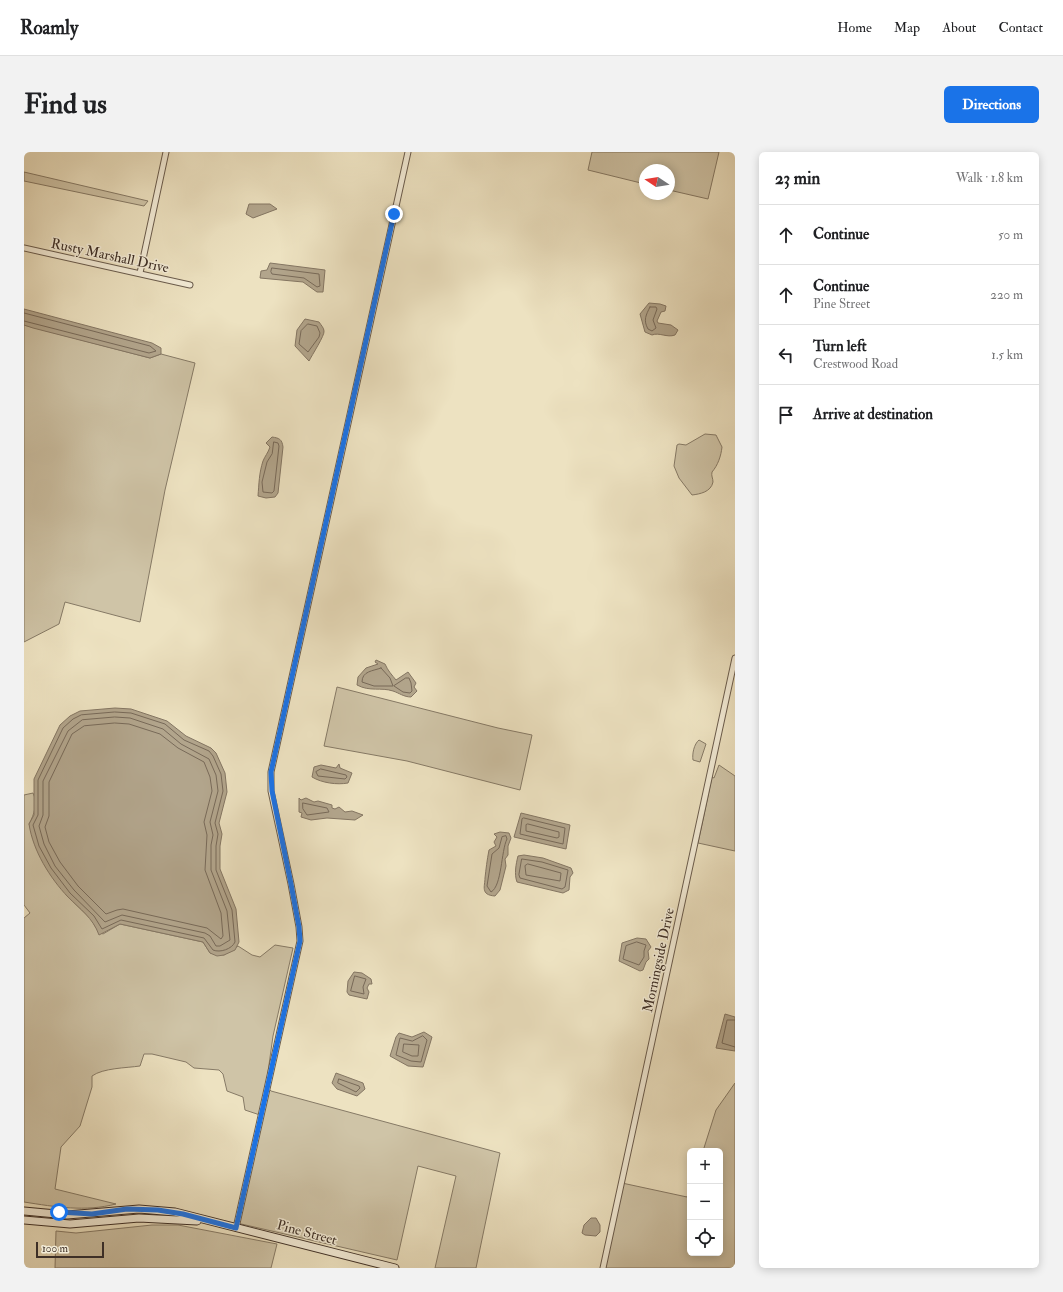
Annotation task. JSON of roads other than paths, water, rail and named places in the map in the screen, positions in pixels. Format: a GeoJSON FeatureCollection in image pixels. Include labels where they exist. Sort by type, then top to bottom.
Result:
{"type":"FeatureCollection","features":[{"type":"Feature","properties":{"kind":"main road"},"geometry":{"type":"LineString","coordinates":[[24,1206],[92,1214]]}},
{"type":"Feature","properties":{"kind":"main road","name":"Pine Street"},"geometry":{"type":"LineString","coordinates":[[24,1211],[58,1215],[92,1214],[127,1209],[154,1209],[179,1213],[395,1268]]}},
{"type":"Feature","properties":{"kind":"main road","name":"Pine Street"},"geometry":{"type":"LineString","coordinates":[[24,1220],[70,1224],[158,1218],[213,1222]]}},
{"type":"Feature","properties":{"kind":"street"},"geometry":{"type":"LineString","coordinates":[[140,273],[166,152]]}},
{"type":"Feature","properties":{"kind":"street"},"geometry":{"type":"LineString","coordinates":[[236,1228],[300,941],[291,884],[272,791],[271,772],[408,152]]}},
{"type":"Feature","properties":{"kind":"street","name":"Rusty Marshall Drive"},"geometry":{"type":"LineString","coordinates":[[24,248],[190,284]]}},
{"type":"Feature","properties":{"kind":"street","name":"Morningside Drive"},"geometry":{"type":"LineString","coordinates":[[603,1268],[735,658]]}},
{"type":"Feature","properties":{"kind":"water"},"geometry":{"type":"Polygon","coordinates":[[[249,204],[270,204],[277,209],[253,218],[246,214],[249,204]]]}},
{"type":"Feature","properties":{"kind":"water"},"geometry":{"type":"Polygon","coordinates":[[[270,263],[325,270],[323,292],[317,292],[303,282],[260,278],[261,271],[267,270],[270,263]]]}},
{"type":"Feature","properties":{"kind":"water"},"geometry":{"type":"Polygon","coordinates":[[[649,303],[666,306],[665,311],[661,312],[657,321],[658,323],[671,325],[678,330],[675,335],[652,335],[645,332],[640,314],[649,303]]]}},
{"type":"Feature","properties":{"kind":"water"},"geometry":{"type":"Polygon","coordinates":[[[24,309],[152,343],[161,348],[161,354],[150,358],[33,328],[24,325],[24,309]]]}},
{"type":"Feature","properties":{"kind":"water"},"geometry":{"type":"Polygon","coordinates":[[[305,319],[319,322],[324,331],[309,361],[295,346],[297,330],[305,319]]]}},
{"type":"Feature","properties":{"kind":"water"},"geometry":{"type":"Polygon","coordinates":[[[272,437],[280,439],[283,447],[278,493],[275,497],[266,498],[258,496],[259,478],[263,461],[270,447],[266,443],[272,437]]]}},
{"type":"Feature","properties":{"kind":"water"},"geometry":{"type":"Polygon","coordinates":[[[376,660],[385,664],[396,680],[408,672],[416,683],[414,687],[417,691],[411,697],[408,697],[389,690],[366,688],[357,685],[358,677],[366,668],[378,664],[375,662],[376,660]]]}},
{"type":"Feature","properties":{"kind":"water"},"geometry":{"type":"Polygon","coordinates":[[[115,708],[131,709],[167,721],[186,736],[211,748],[216,753],[225,773],[227,792],[219,823],[222,834],[220,846],[220,869],[236,909],[239,942],[235,950],[224,955],[217,956],[210,953],[203,942],[120,924],[99,935],[90,919],[61,890],[38,854],[29,824],[34,815],[34,779],[60,725],[70,716],[80,711],[115,708]]]}},
{"type":"Feature","properties":{"kind":"water"},"geometry":{"type":"Polygon","coordinates":[[[339,764],[340,768],[352,773],[348,783],[330,783],[320,781],[312,777],[314,767],[321,765],[336,768],[339,764]]]}},
{"type":"Feature","properties":{"kind":"water"},"geometry":{"type":"Polygon","coordinates":[[[299,798],[301,800],[306,798],[314,802],[318,801],[332,805],[332,808],[335,809],[339,807],[345,812],[352,811],[363,815],[355,820],[327,818],[311,820],[301,817],[302,813],[299,812],[299,798]]]}},
{"type":"Feature","properties":{"kind":"water"},"geometry":{"type":"Polygon","coordinates":[[[521,813],[570,825],[566,849],[514,837],[521,813]]]}},
{"type":"Feature","properties":{"kind":"water"},"geometry":{"type":"Polygon","coordinates":[[[500,832],[509,833],[511,838],[508,846],[508,855],[505,859],[506,866],[500,890],[495,896],[487,894],[484,887],[489,850],[496,846],[494,842],[497,837],[494,834],[500,832]]]}},
{"type":"Feature","properties":{"kind":"water"},"geometry":{"type":"Polygon","coordinates":[[[524,855],[543,858],[571,868],[573,873],[570,877],[569,890],[563,893],[517,882],[515,872],[518,856],[524,855]]]}},
{"type":"Feature","properties":{"kind":"water"},"geometry":{"type":"Polygon","coordinates":[[[637,938],[646,939],[651,947],[648,951],[649,959],[643,970],[640,971],[619,961],[622,943],[637,938]]]}},
{"type":"Feature","properties":{"kind":"water"},"geometry":{"type":"Polygon","coordinates":[[[354,972],[362,973],[371,979],[372,984],[369,984],[367,988],[369,992],[367,999],[349,995],[347,992],[348,981],[354,972]]]}},
{"type":"Feature","properties":{"kind":"water"},"geometry":{"type":"Polygon","coordinates":[[[725,1014],[735,1017],[735,1051],[716,1048],[725,1014]]]}},
{"type":"Feature","properties":{"kind":"water"},"geometry":{"type":"Polygon","coordinates":[[[424,1032],[432,1037],[423,1067],[408,1066],[390,1056],[396,1037],[399,1033],[412,1037],[424,1032]]]}},
{"type":"Feature","properties":{"kind":"water"},"geometry":{"type":"Polygon","coordinates":[[[336,1073],[363,1083],[365,1089],[357,1096],[337,1089],[332,1083],[336,1073]]]}},
{"type":"Feature","properties":{"kind":"water"},"geometry":{"type":"Polygon","coordinates":[[[591,1218],[596,1218],[600,1225],[600,1232],[596,1236],[585,1235],[582,1233],[584,1225],[591,1218]]]}}]}
